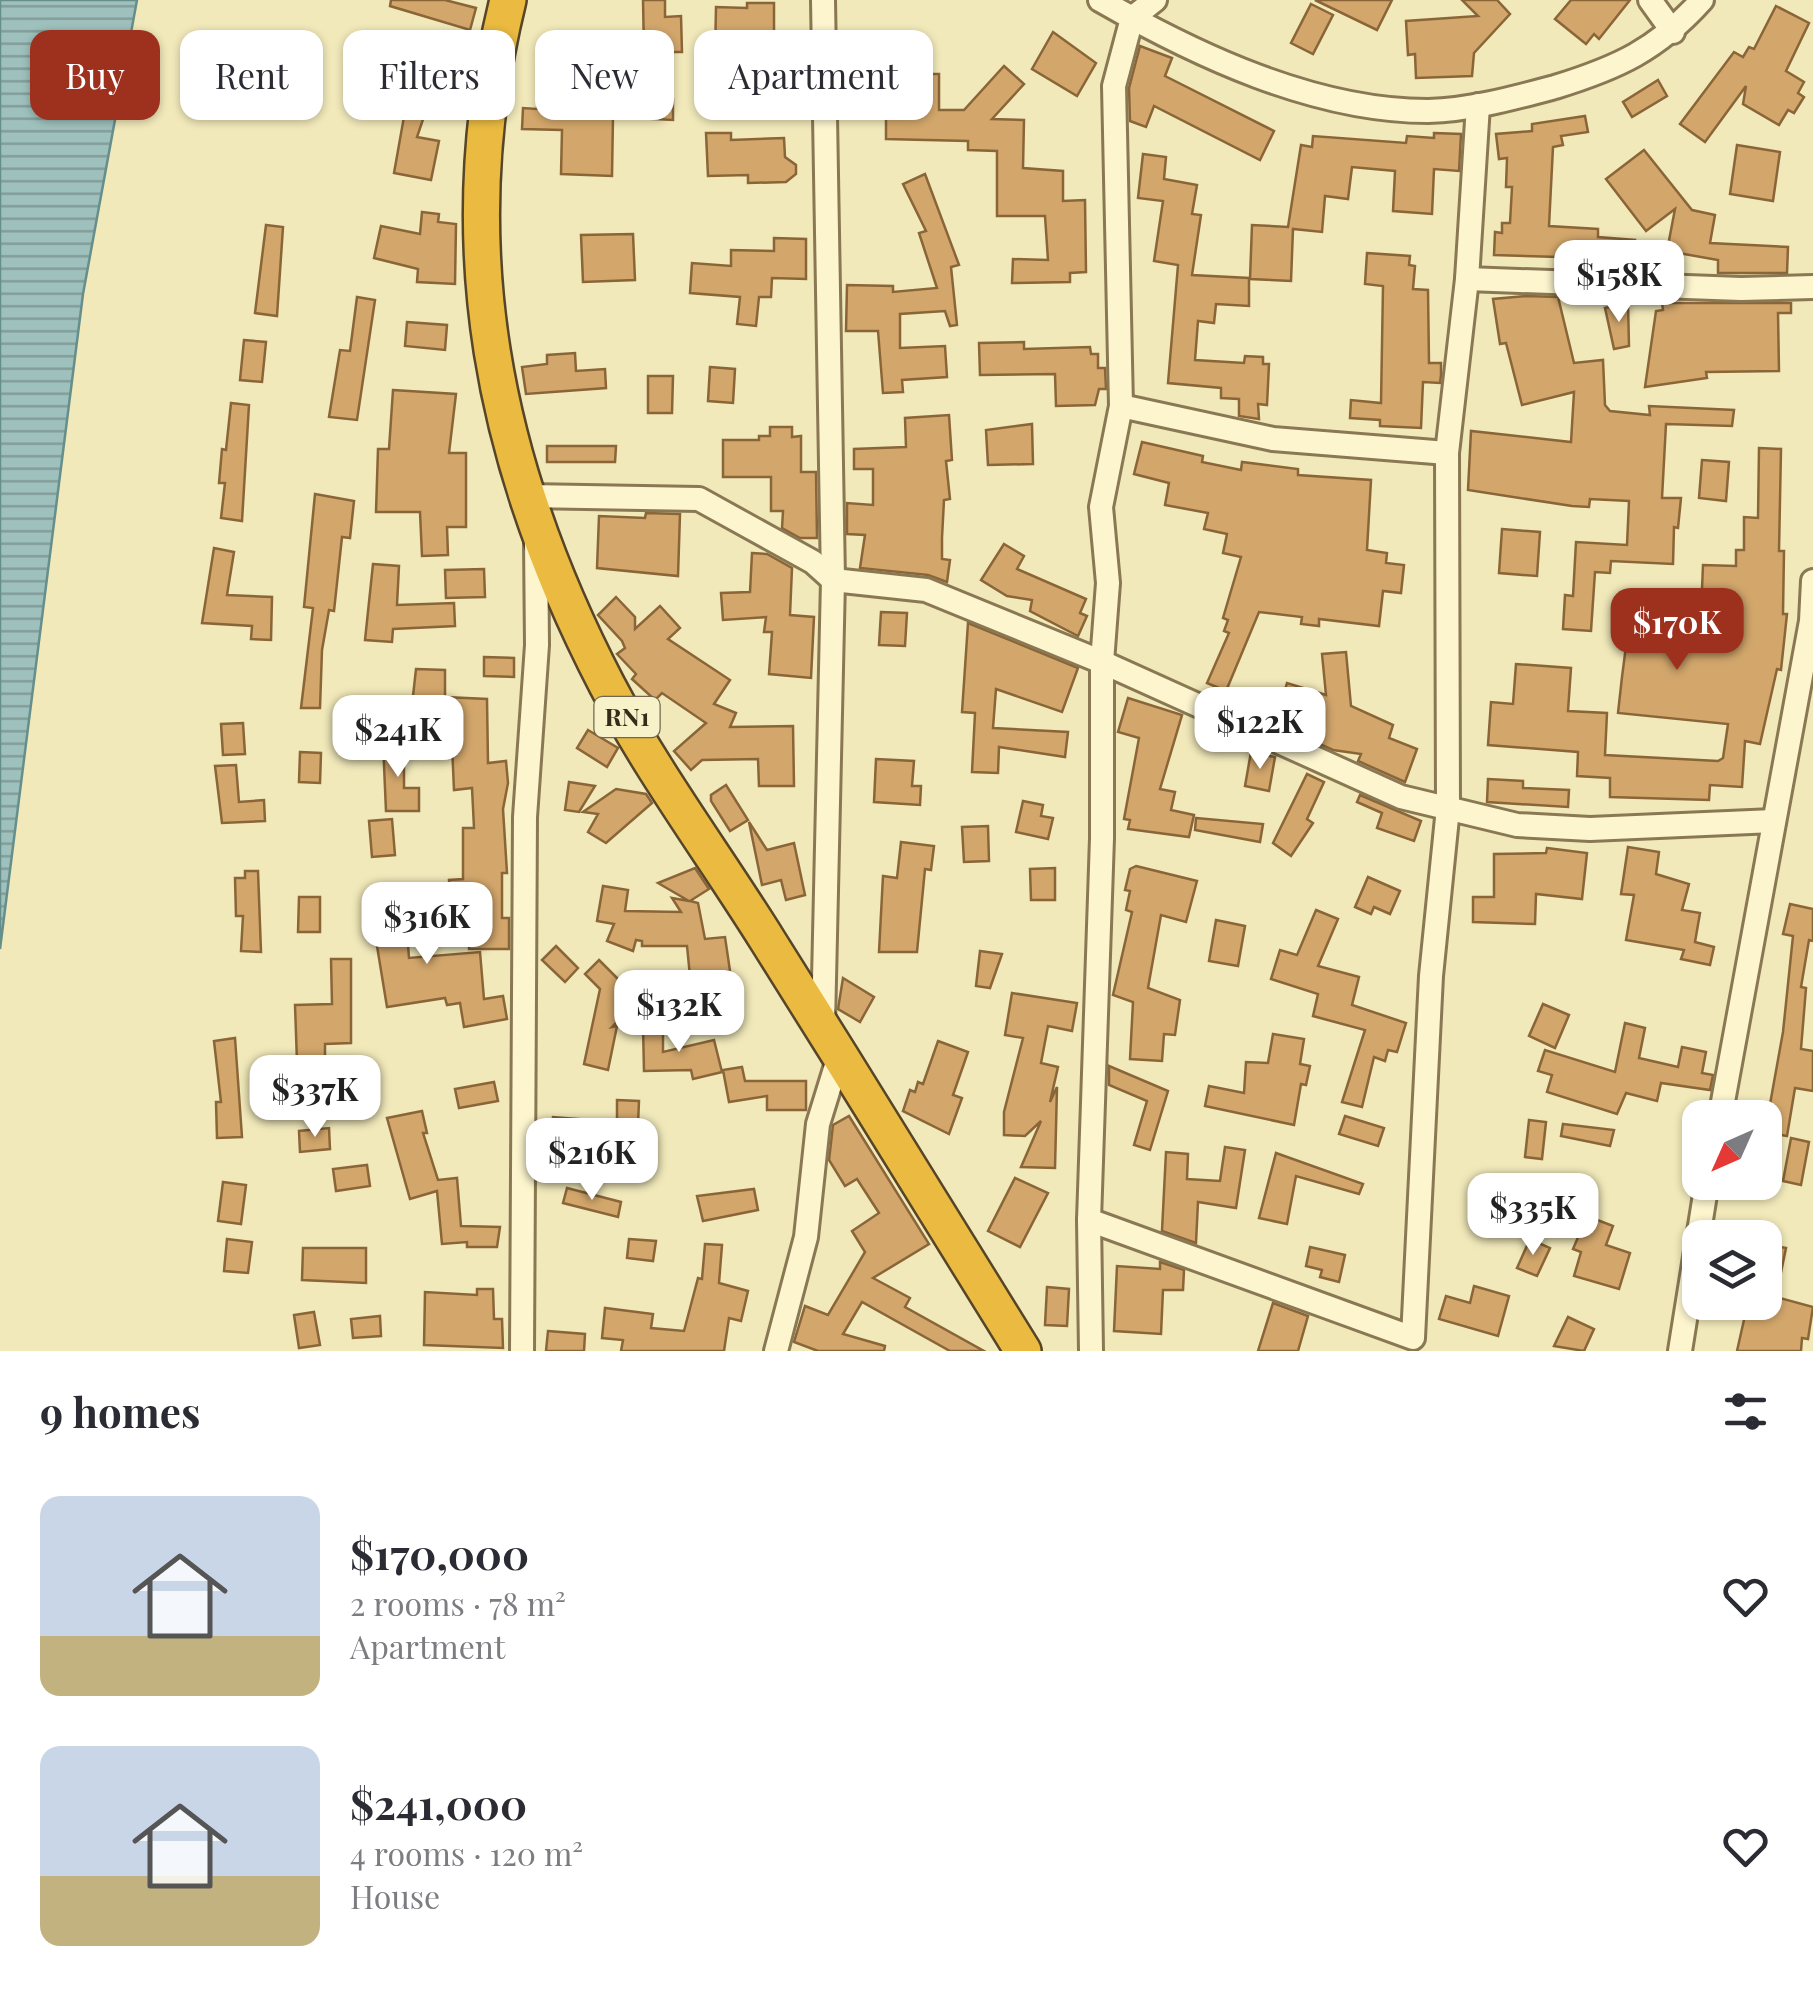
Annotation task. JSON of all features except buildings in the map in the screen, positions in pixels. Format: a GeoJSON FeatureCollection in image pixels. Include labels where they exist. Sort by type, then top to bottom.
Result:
{"type":"FeatureCollection","features":[{"type":"Feature","properties":{"kind":"highway","name":"RN1"},"geometry":{"type":"LineString","coordinates":[[508,0],[494,56],[483,189],[483,304],[491,363],[532,512],[610,689],[1022,1351]]}},
{"type":"Feature","properties":{"kind":"street"},"geometry":{"type":"LineString","coordinates":[[776,1351],[806,1237],[831,1042],[833,580],[823,0]]}},
{"type":"Feature","properties":{"kind":"street"},"geometry":{"type":"LineString","coordinates":[[1100,0],[1263,78],[1346,100],[1428,110],[1478,105],[1616,68],[1674,32],[1702,0]]}},
{"type":"Feature","properties":{"kind":"street"},"geometry":{"type":"LineString","coordinates":[[1091,1351],[1089,1220],[1102,874],[1102,662],[1108,583],[1101,507],[1121,406],[1114,86],[1132,18],[1155,0]]}},
{"type":"Feature","properties":{"kind":"street"},"geometry":{"type":"LineString","coordinates":[[1650,0],[1674,32]]}},
{"type":"Feature","properties":{"kind":"street"},"geometry":{"type":"LineString","coordinates":[[1089,1220],[1413,1338],[1432,976],[1448,808],[1447,453],[1467,278],[1478,105]]}},
{"type":"Feature","properties":{"kind":"street"},"geometry":{"type":"LineString","coordinates":[[1467,278],[1741,288],[1813,286]]}},
{"type":"Feature","properties":{"kind":"street"},"geometry":{"type":"LineString","coordinates":[[1121,406],[1272,439],[1447,453]]}},
{"type":"Feature","properties":{"kind":"street"},"geometry":{"type":"LineString","coordinates":[[522,1351],[525,816],[537,645],[532,512],[699,499],[813,562],[833,580],[926,590],[1102,662],[1401,797],[1517,825],[1590,829],[1774,821]]}},
{"type":"Feature","properties":{"kind":"street"},"geometry":{"type":"LineString","coordinates":[[1723,1100],[1812,622],[1813,581]]}},
{"type":"Feature","properties":{"kind":"street"},"geometry":{"type":"LineString","coordinates":[[1680,1351],[1704,1200]]}},
{"type":"Feature","properties":{"kind":"water"},"geometry":{"type":"Polygon","coordinates":[[[0,0],[137,0],[131,30],[30,30],[30,120],[115,120],[83,294],[0,949],[0,0]]]}}]}
